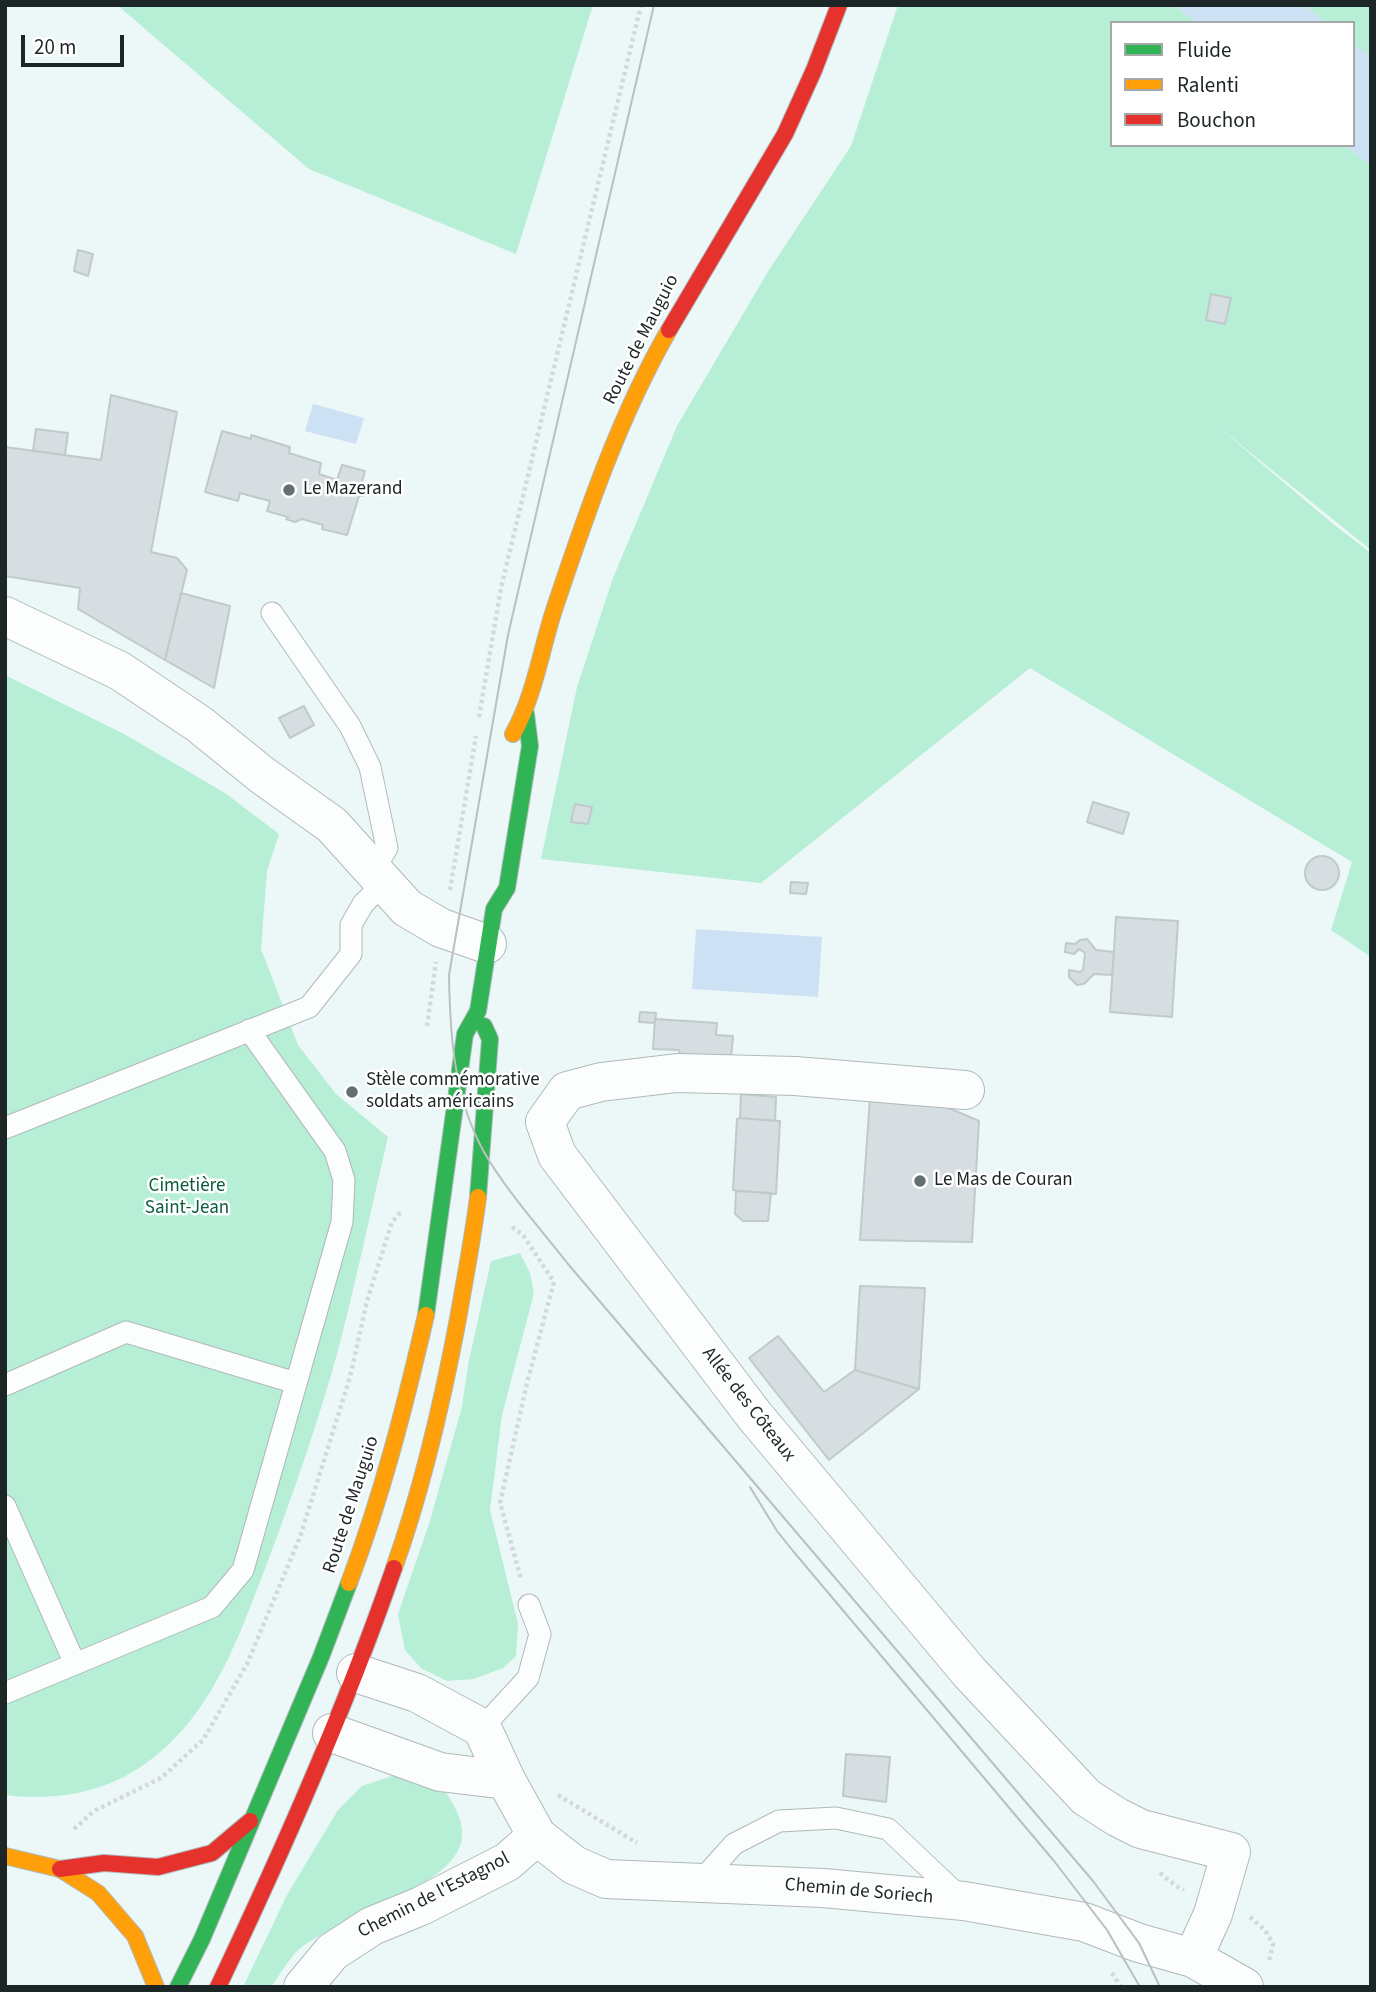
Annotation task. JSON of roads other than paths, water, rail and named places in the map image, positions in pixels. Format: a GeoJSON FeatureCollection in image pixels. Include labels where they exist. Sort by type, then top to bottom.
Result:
{"type":"FeatureCollection","features":[{"type":"Feature","properties":{"kind":"main road","name":"Route de Mauguio"},"geometry":{"type":"LineString","coordinates":[[506,755],[508,742],[526,714],[546,632],[635,394],[703,267],[764,173],[815,73],[839,5]]}},
{"type":"Feature","properties":{"kind":"main road","name":"Route de Mauguio"},"geometry":{"type":"LineString","coordinates":[[218,1987],[218,1946],[253,1819],[334,1673],[410,1523],[442,1405],[474,1232],[483,1150],[490,1039],[478,1011],[481,938],[508,888],[530,746],[526,714]]}},
{"type":"Feature","properties":{"kind":"main road"},"geometry":{"type":"LineString","coordinates":[[481,938],[484,885]]}},
{"type":"Feature","properties":{"kind":"main road","name":"Route de Mauguio"},"geometry":{"type":"LineString","coordinates":[[178,1987],[218,1946],[284,1847],[332,1733],[334,1673],[405,1405],[427,1310],[465,1034],[478,1011]]}},
{"type":"Feature","properties":{"kind":"main road"},"geometry":{"type":"LineString","coordinates":[[332,1733],[334,1673]]}},
{"type":"Feature","properties":{"kind":"main road"},"geometry":{"type":"LineString","coordinates":[[60,1869],[104,1863],[158,1867],[212,1853],[253,1819]]}},
{"type":"Feature","properties":{"kind":"main road"},"geometry":{"type":"LineString","coordinates":[[5,1856],[60,1869],[98,1893],[135,1936],[156,1987]]}},
{"type":"Feature","properties":{"kind":"main road"},"geometry":{"type":"LineString","coordinates":[[158,1867],[177,1877]]}},
{"type":"Feature","properties":{"kind":"main road"},"geometry":{"type":"LineString","coordinates":[[178,1952],[218,1946],[200,1904]]}},
{"type":"Feature","properties":{"kind":"main road"},"geometry":{"type":"LineString","coordinates":[[135,1936],[156,1944]]}},
{"type":"Feature","properties":{"kind":"street"},"geometry":{"type":"LineString","coordinates":[[5,616],[120,671],[199,724],[262,775],[332,825],[407,908],[442,928],[481,938]]}},
{"type":"Feature","properties":{"kind":"street","name":"Allée des Côteaux"},"geometry":{"type":"LineString","coordinates":[[965,1090],[794,1076],[677,1073],[601,1082],[567,1091],[545,1122],[557,1154],[754,1415],[969,1672],[1086,1797],[1117,1818],[1141,1829],[1231,1852],[1213,1914],[1193,1958]]}},
{"type":"Feature","properties":{"kind":"street"},"geometry":{"type":"LineString","coordinates":[[334,1673],[417,1693],[482,1728]]}},
{"type":"Feature","properties":{"kind":"street","name":"Chemin de Soriech"},"geometry":{"type":"LineString","coordinates":[[482,1728],[509,1786],[537,1836],[574,1865],[606,1879],[823,1888],[964,1901],[1084,1922],[1139,1943],[1193,1958],[1244,1987]]}},
{"type":"Feature","properties":{"kind":"street"},"geometry":{"type":"LineString","coordinates":[[332,1733],[440,1772],[509,1786]]}},
{"type":"Feature","properties":{"kind":"street","name":"Chemin de l'Estagnol"},"geometry":{"type":"LineString","coordinates":[[303,1987],[332,1952],[372,1927],[421,1906],[507,1862],[537,1836]]}},
{"type":"Feature","properties":{"kind":"lane"},"geometry":{"type":"LineString","coordinates":[[5,1128],[309,1007],[351,954],[351,925],[379,875],[387,848],[370,767],[351,726],[272,613]]}},
{"type":"Feature","properties":{"kind":"lane"},"geometry":{"type":"LineString","coordinates":[[5,1693],[212,1607],[243,1570],[342,1222],[344,1180],[335,1151],[248,1030]]}},
{"type":"Feature","properties":{"kind":"lane"},"geometry":{"type":"LineString","coordinates":[[5,1385],[126,1332],[296,1383]]}},
{"type":"Feature","properties":{"kind":"lane"},"geometry":{"type":"LineString","coordinates":[[5,1506],[75,1664]]}},
{"type":"Feature","properties":{"kind":"lane"},"geometry":{"type":"LineString","coordinates":[[482,1728],[528,1678],[540,1634],[529,1605]]}},
{"type":"Feature","properties":{"kind":"lane"},"geometry":{"type":"LineString","coordinates":[[700,1881],[734,1844],[779,1821],[836,1818],[888,1829],[964,1901]]}},
{"type":"Feature","properties":{"kind":"water"},"geometry":{"type":"Polygon","coordinates":[[[1175,5],[1304,5],[1324,21],[1194,21],[1175,5]]]}},
{"type":"Feature","properties":{"kind":"water"},"geometry":{"type":"Polygon","coordinates":[[[1355,45],[1371,57],[1371,166],[1347,147],[1355,147],[1355,45]]]}},
{"type":"Feature","properties":{"kind":"water"},"geometry":{"type":"Polygon","coordinates":[[[313,404],[364,418],[356,444],[305,431],[313,404]]]}},
{"type":"Feature","properties":{"kind":"water"},"geometry":{"type":"Polygon","coordinates":[[[696,929],[822,937],[818,997],[692,989],[696,929]]]}},
{"type":"Feature","properties":{"kind":"tram line"},"geometry":{"type":"LineString","coordinates":[[654,5],[508,635],[449,975],[453,1044],[460,1088],[466,1110],[484,1152],[524,1210],[1093,1881],[1139,1943],[1160,1987]]}},
{"type":"Feature","properties":{"kind":"tram line"},"geometry":{"type":"LineString","coordinates":[[750,1487],[777,1531],[793,1551],[1054,1861],[1107,1930],[1140,1987]]}},
{"type":"Feature","properties":{"kind":"place","name":"Le Mazerand"},"geometry":{"type":"Point","coordinates":[289,490]}},
{"type":"Feature","properties":{"kind":"place","name":"Stèle commémorative soldats américains"},"geometry":{"type":"Point","coordinates":[352,1092]}},
{"type":"Feature","properties":{"kind":"place","name":"Le Mas de Couran"},"geometry":{"type":"Point","coordinates":[920,1181]}},
{"type":"Feature","properties":{"kind":"park label","name":"Cimetière Saint-Jean"},"geometry":{"type":"Point","coordinates":[187,1198]}}]}
